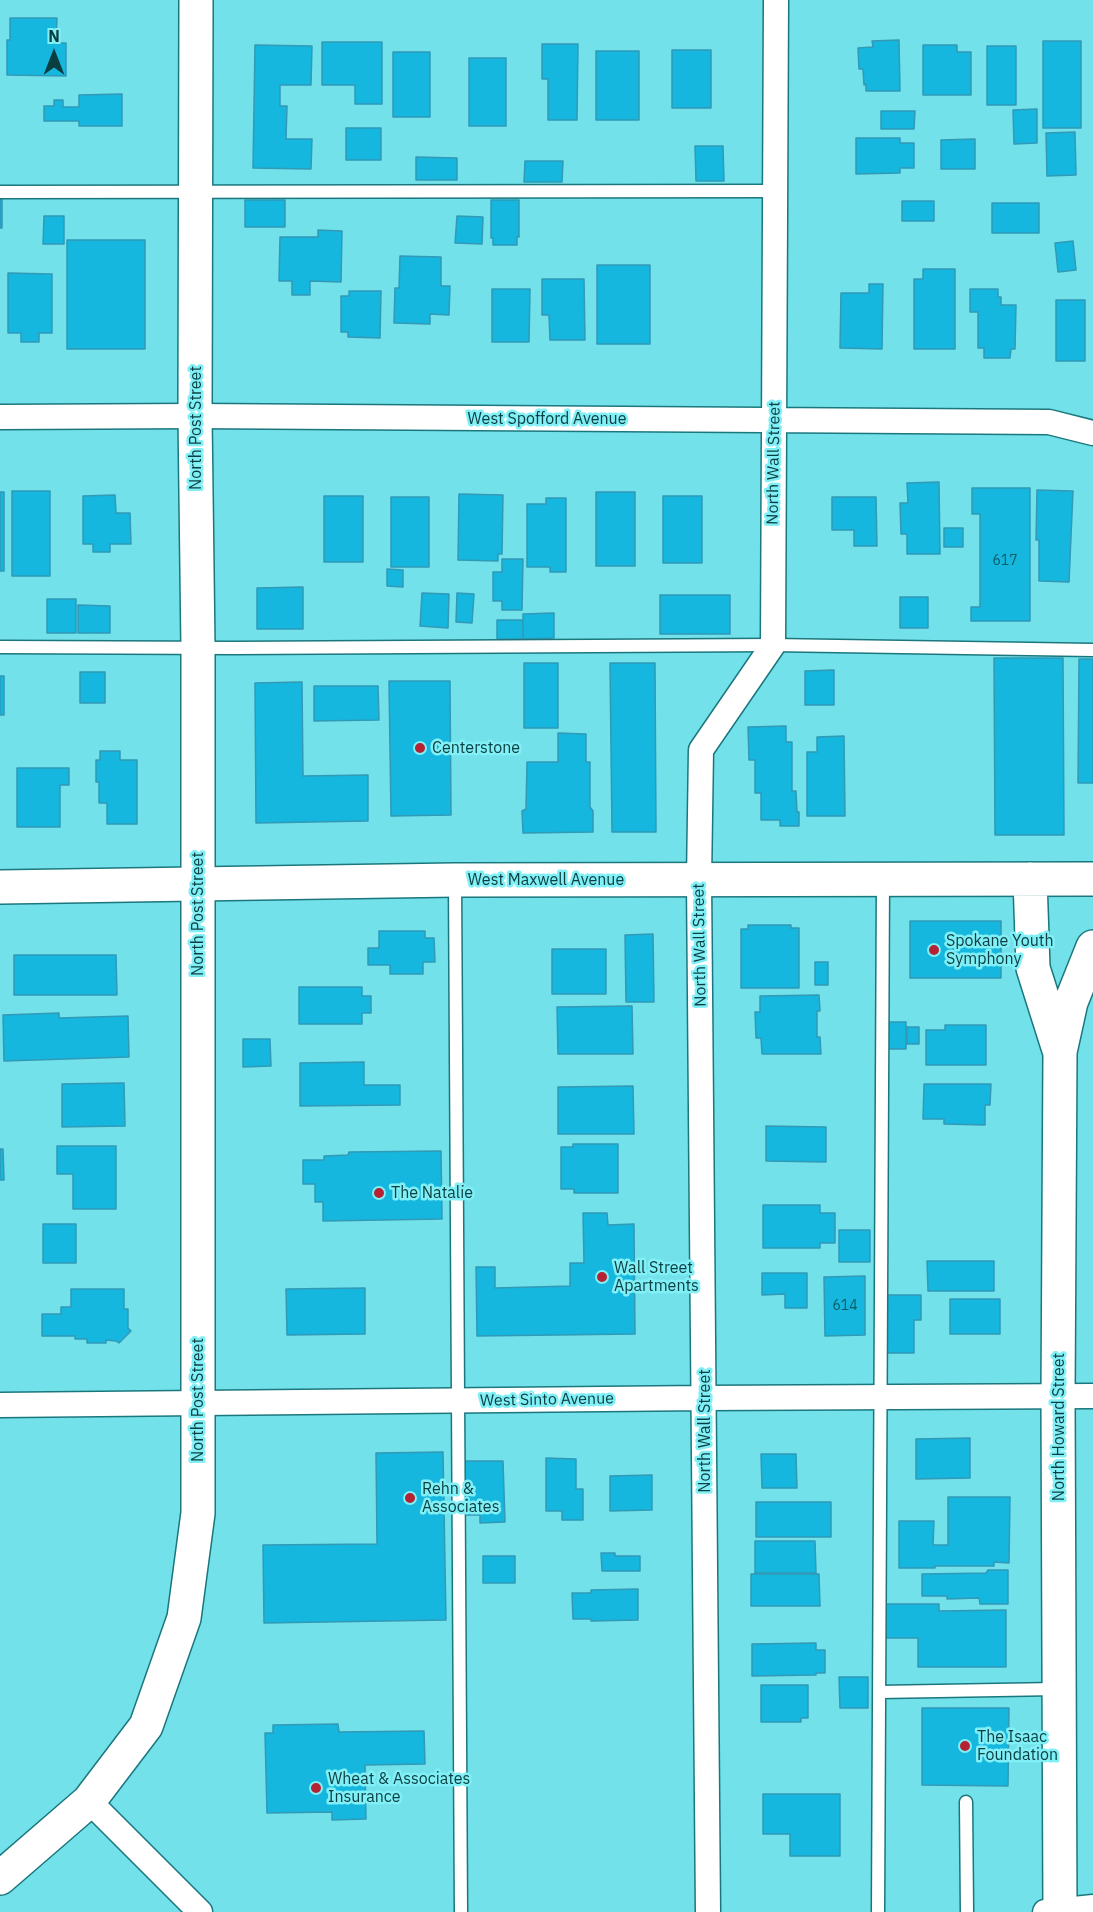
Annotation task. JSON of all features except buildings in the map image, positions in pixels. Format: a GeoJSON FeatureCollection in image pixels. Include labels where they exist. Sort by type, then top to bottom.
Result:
{"type":"FeatureCollection","features":[{"type":"Feature","properties":{"kind":"street","name":"North Post Street"},"geometry":{"type":"LineString","coordinates":[[0,1878],[89,1801],[146,1726],[184,1618],[198,1513],[196,0]]}},
{"type":"Feature","properties":{"kind":"street","name":"North Wall Street"},"geometry":{"type":"LineString","coordinates":[[708,1912],[699,880],[701,750],[773,645],[776,0]]}},
{"type":"Feature","properties":{"kind":"street","name":"West Spofford Avenue"},"geometry":{"type":"LineString","coordinates":[[0,417],[195,416],[1049,422],[1093,434]]}},
{"type":"Feature","properties":{"kind":"street"},"geometry":{"type":"LineString","coordinates":[[1030,879],[1033,968],[1060,1052]]}},
{"type":"Feature","properties":{"kind":"street","name":"West Maxwell Avenue"},"geometry":{"type":"LineString","coordinates":[[0,887],[455,880],[1093,879]]}},
{"type":"Feature","properties":{"kind":"street","name":"North Howard Street"},"geometry":{"type":"LineString","coordinates":[[1055,1911],[1059,1689],[1060,1052],[1071,1002],[1093,947]]}},
{"type":"Feature","properties":{"kind":"street","name":"West Sinto Avenue"},"geometry":{"type":"LineString","coordinates":[[0,1405],[1093,1396]]}},
{"type":"Feature","properties":{"kind":"street"},"geometry":{"type":"LineString","coordinates":[[89,1801],[200,1912]]}},
{"type":"Feature","properties":{"kind":"street"},"geometry":{"type":"LineString","coordinates":[[1055,1911],[1093,1907]]}},
{"type":"Feature","properties":{"kind":"lane"},"geometry":{"type":"LineString","coordinates":[[0,192],[776,190]]}},
{"type":"Feature","properties":{"kind":"lane"},"geometry":{"type":"LineString","coordinates":[[0,647],[773,645],[1093,650]]}},
{"type":"Feature","properties":{"kind":"lane"},"geometry":{"type":"LineString","coordinates":[[878,1912],[883,879]]}},
{"type":"Feature","properties":{"kind":"lane"},"geometry":{"type":"LineString","coordinates":[[455,880],[461,1912]]}},
{"type":"Feature","properties":{"kind":"lane"},"geometry":{"type":"LineString","coordinates":[[879,1692],[1059,1689]]}},
{"type":"Feature","properties":{"kind":"lane"},"geometry":{"type":"LineString","coordinates":[[966,1802],[967,1912]]}},
{"type":"Feature","properties":{"kind":"place","name":"Centerstone"},"geometry":{"type":"Point","coordinates":[420,748]}},
{"type":"Feature","properties":{"kind":"place","name":"Spokane Youth Symphony"},"geometry":{"type":"Point","coordinates":[934,950]}},
{"type":"Feature","properties":{"kind":"place","name":"The Natalie"},"geometry":{"type":"Point","coordinates":[379,1193]}},
{"type":"Feature","properties":{"kind":"place","name":"Wall Street Apartments"},"geometry":{"type":"Point","coordinates":[602,1277]}},
{"type":"Feature","properties":{"kind":"place","name":"Rehn & Associates"},"geometry":{"type":"Point","coordinates":[410,1498]}},
{"type":"Feature","properties":{"kind":"place","name":"The Isaac Foundation"},"geometry":{"type":"Point","coordinates":[965,1746]}},
{"type":"Feature","properties":{"kind":"place","name":"Wheat & Associates Insurance"},"geometry":{"type":"Point","coordinates":[316,1788]}}]}
